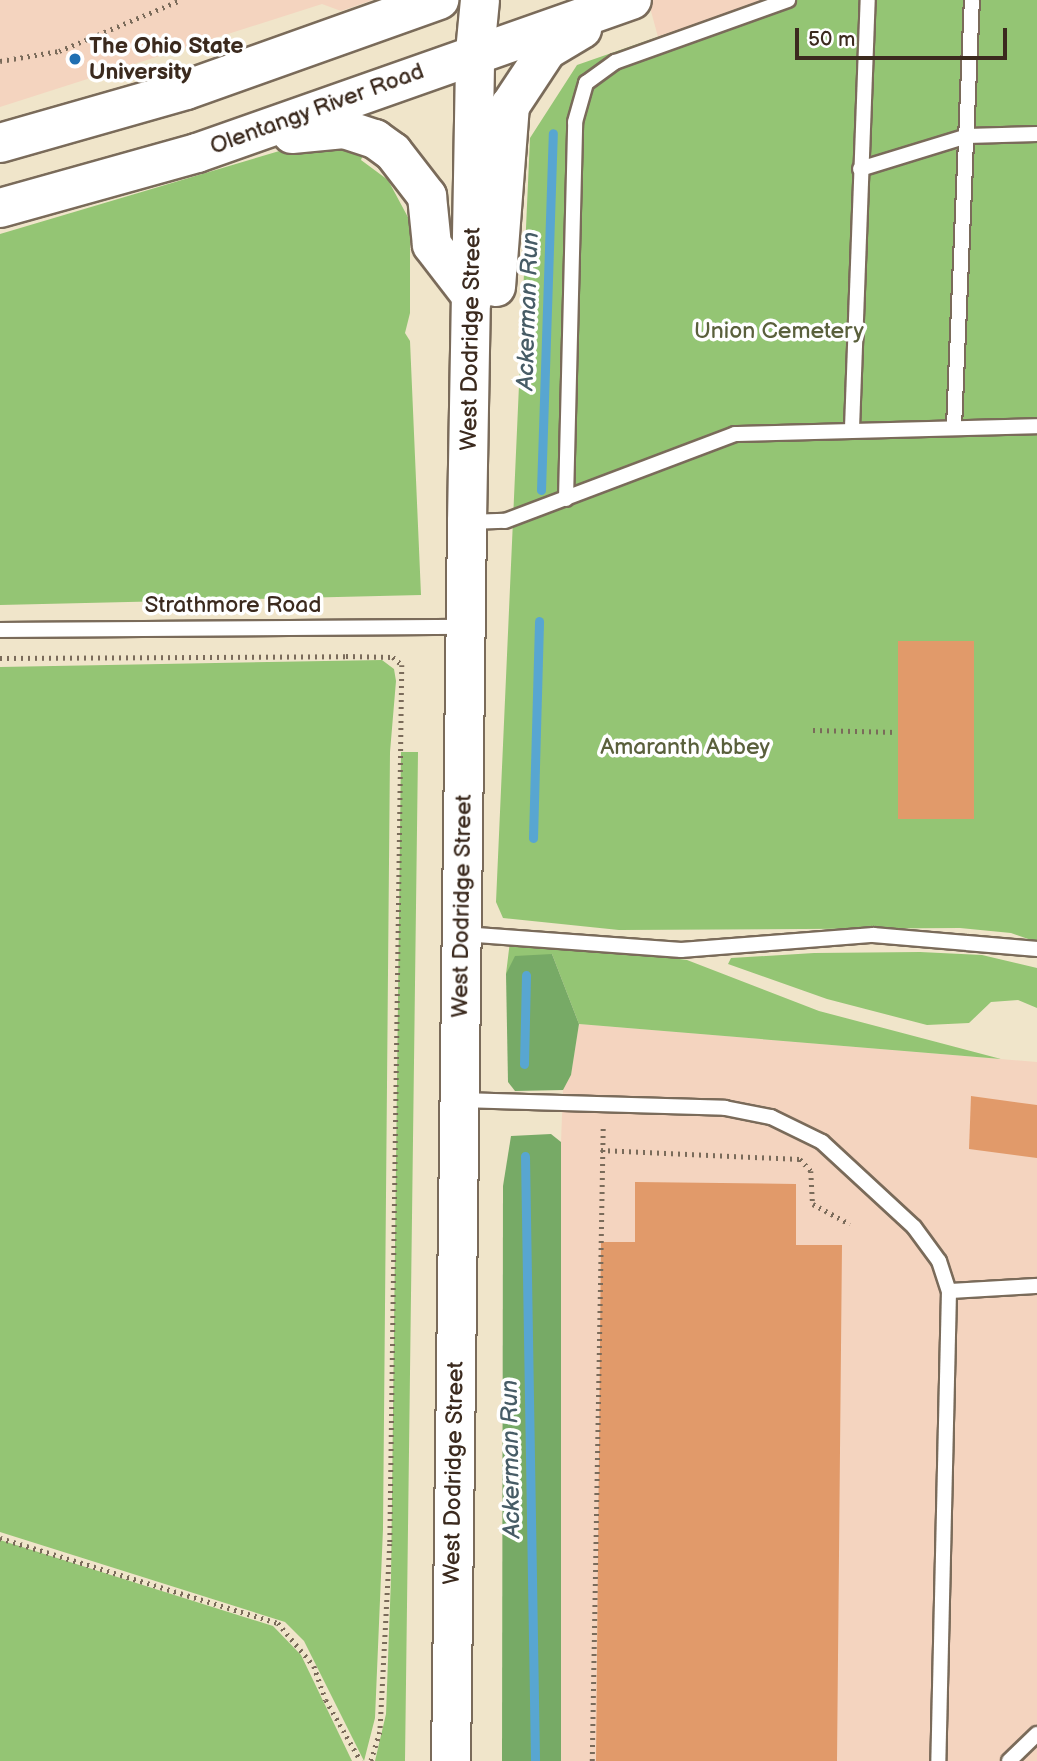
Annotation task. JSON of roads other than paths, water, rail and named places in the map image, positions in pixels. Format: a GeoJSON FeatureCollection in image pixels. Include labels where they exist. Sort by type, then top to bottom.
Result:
{"type":"FeatureCollection","features":[{"type":"Feature","properties":{"kind":"main road"},"geometry":{"type":"LineString","coordinates":[[0,143],[186,90],[439,0]]}},
{"type":"Feature","properties":{"kind":"main road","name":"West Dodridge Street"},"geometry":{"type":"LineString","coordinates":[[451,1761],[467,522],[473,298],[475,52],[480,0]]}},
{"type":"Feature","properties":{"kind":"main road"},"geometry":{"type":"LineString","coordinates":[[470,405],[493,326],[510,106],[547,50],[627,2]]}},
{"type":"Feature","properties":{"kind":"main road","name":"Olentangy River Road"},"geometry":{"type":"LineString","coordinates":[[0,208],[197,153],[475,52],[627,2]]}},
{"type":"Feature","properties":{"kind":"main road"},"geometry":{"type":"LineString","coordinates":[[197,153],[322,129],[344,128],[375,139],[409,169],[427,196],[432,244],[473,298]]}},
{"type":"Feature","properties":{"kind":"lane"},"geometry":{"type":"LineString","coordinates":[[566,499],[575,121],[586,82],[615,62],[788,0]]}},
{"type":"Feature","properties":{"kind":"lane"},"geometry":{"type":"LineString","coordinates":[[852,428],[868,0]]}},
{"type":"Feature","properties":{"kind":"lane"},"geometry":{"type":"LineString","coordinates":[[954,427],[972,0]]}},
{"type":"Feature","properties":{"kind":"lane"},"geometry":{"type":"LineString","coordinates":[[860,169],[967,136],[1037,134]]}},
{"type":"Feature","properties":{"kind":"lane"},"geometry":{"type":"LineString","coordinates":[[467,522],[506,521],[735,433],[852,428],[1037,426]]}},
{"type":"Feature","properties":{"kind":"lane","name":"Strathmore Road"},"geometry":{"type":"LineString","coordinates":[[0,630],[466,627]]}},
{"type":"Feature","properties":{"kind":"lane"},"geometry":{"type":"LineString","coordinates":[[461,934],[681,950],[873,935],[1037,949]]}},
{"type":"Feature","properties":{"kind":"lane"},"geometry":{"type":"LineString","coordinates":[[459,1100],[724,1108],[771,1117],[822,1142],[914,1227],[939,1261],[949,1291],[938,1761]]}},
{"type":"Feature","properties":{"kind":"lane"},"geometry":{"type":"LineString","coordinates":[[949,1291],[1037,1286]]}},
{"type":"Feature","properties":{"kind":"lane"},"geometry":{"type":"LineString","coordinates":[[1009,1761],[1037,1734]]}},
{"type":"Feature","properties":{"kind":"waterway","name":"Ackerman Run"},"geometry":{"type":"LineString","coordinates":[[541,490],[553,133]]}},
{"type":"Feature","properties":{"kind":"waterway","name":"Ackerman Run"},"geometry":{"type":"LineString","coordinates":[[533,838],[539,621]]}},
{"type":"Feature","properties":{"kind":"waterway","name":"Ackerman Run"},"geometry":{"type":"LineString","coordinates":[[524,1064],[526,975]]}},
{"type":"Feature","properties":{"kind":"waterway","name":"Ackerman Run"},"geometry":{"type":"LineString","coordinates":[[525,1156],[535,1761]]}},
{"type":"Feature","properties":{"kind":"place","name":"The Ohio State University"},"geometry":{"type":"Point","coordinates":[75,59]}},
{"type":"Feature","properties":{"kind":"park label","name":"Union Cemetery"},"geometry":{"type":"Point","coordinates":[779,331]}},
{"type":"Feature","properties":{"kind":"park label","name":"Amaranth Abbey"},"geometry":{"type":"Point","coordinates":[685,747]}}]}
